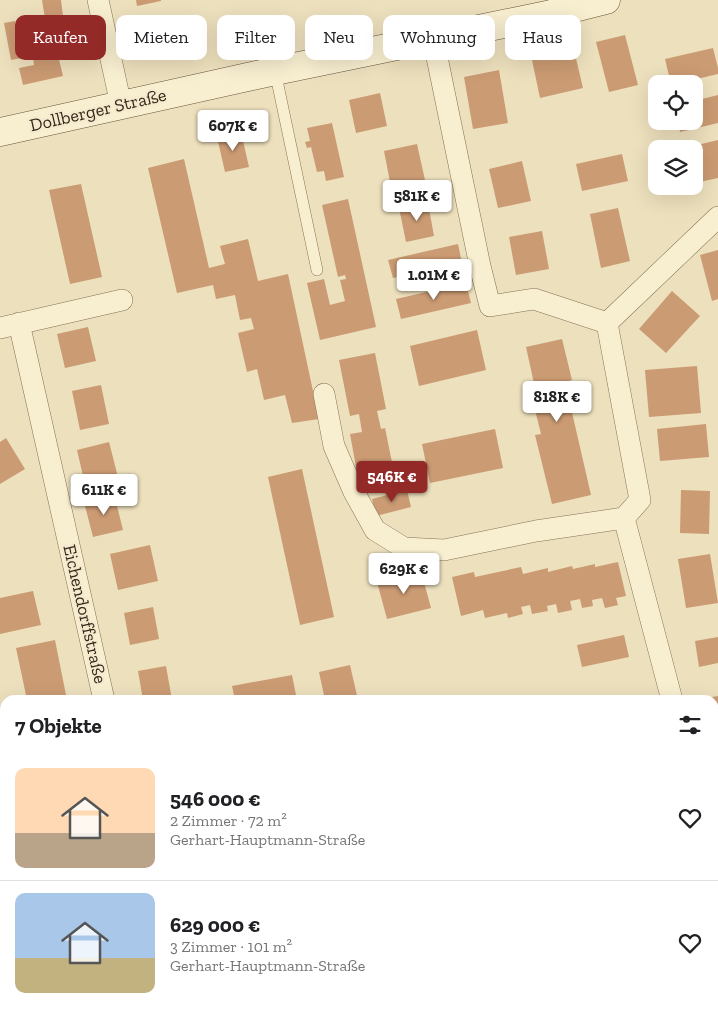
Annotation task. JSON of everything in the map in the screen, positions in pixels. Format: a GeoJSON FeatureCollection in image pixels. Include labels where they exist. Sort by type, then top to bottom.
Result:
{"type":"FeatureCollection","features":[{"type":"Feature","properties":{"kind":"main road","name":"Dollberger Straße"},"geometry":{"type":"LineString","coordinates":[[495,25],[606,0]]}},
{"type":"Feature","properties":{"kind":"main road","name":"Dollberger Straße"},"geometry":{"type":"LineString","coordinates":[[0,132],[383,48]]}},
{"type":"Feature","properties":{"kind":"street"},"geometry":{"type":"LineString","coordinates":[[98,0],[121,105]]}},
{"type":"Feature","properties":{"kind":"street"},"geometry":{"type":"LineString","coordinates":[[438,60],[490,306],[534,299],[607,323]]}},
{"type":"Feature","properties":{"kind":"street"},"geometry":{"type":"LineString","coordinates":[[607,323],[718,217]]}},
{"type":"Feature","properties":{"kind":"street","name":"Eichendorffstraße"},"geometry":{"type":"LineString","coordinates":[[103,695],[10,326],[122,300]]}},
{"type":"Feature","properties":{"kind":"street"},"geometry":{"type":"LineString","coordinates":[[324,394],[334,446],[354,492],[375,530],[404,548],[444,550],[536,531],[624,518],[640,500],[607,323]]}},
{"type":"Feature","properties":{"kind":"street"},"geometry":{"type":"LineString","coordinates":[[624,518],[671,695]]}},
{"type":"Feature","properties":{"kind":"lane"},"geometry":{"type":"LineString","coordinates":[[275,71],[318,270]]}},
{"type":"Feature","properties":{"kind":"building"},"geometry":{"type":"Polygon","coordinates":[[[42,0],[61,0],[63,15],[44,15],[42,0]]]}},
{"type":"Feature","properties":{"kind":"building"},"geometry":{"type":"Polygon","coordinates":[[[136,0],[161,0],[161,1],[137,6],[136,0]]]}},
{"type":"Feature","properties":{"kind":"building"},"geometry":{"type":"Polygon","coordinates":[[[15,21],[15,59],[11,60],[4,23],[15,21]]]}},
{"type":"Feature","properties":{"kind":"building"},"geometry":{"type":"Polygon","coordinates":[[[625,35],[638,85],[609,92],[596,42],[625,35]]]}},
{"type":"Feature","properties":{"kind":"building"},"geometry":{"type":"Polygon","coordinates":[[[713,48],[718,74],[703,77],[703,75],[669,75],[665,59],[713,48]]]}},
{"type":"Feature","properties":{"kind":"building"},"geometry":{"type":"Polygon","coordinates":[[[33,60],[59,60],[63,76],[23,85],[19,68],[34,65],[33,60]]]}},
{"type":"Feature","properties":{"kind":"building"},"geometry":{"type":"Polygon","coordinates":[[[532,60],[576,60],[583,88],[540,98],[532,60]]]}},
{"type":"Feature","properties":{"kind":"building"},"geometry":{"type":"Polygon","coordinates":[[[499,70],[508,123],[473,129],[464,77],[499,70]]]}},
{"type":"Feature","properties":{"kind":"building"},"geometry":{"type":"Polygon","coordinates":[[[380,93],[387,126],[356,133],[349,100],[380,93]]]}},
{"type":"Feature","properties":{"kind":"building"},"geometry":{"type":"Polygon","coordinates":[[[718,95],[718,123],[703,127],[703,99],[718,95]]]}},
{"type":"Feature","properties":{"kind":"building"},"geometry":{"type":"Polygon","coordinates":[[[332,123],[344,177],[326,181],[324,171],[317,172],[311,147],[307,148],[305,142],[310,141],[307,128],[332,123]]]}},
{"type":"Feature","properties":{"kind":"building"},"geometry":{"type":"Polygon","coordinates":[[[241,132],[249,167],[225,172],[217,137],[241,132]]]}},
{"type":"Feature","properties":{"kind":"building"},"geometry":{"type":"Polygon","coordinates":[[[718,140],[718,178],[703,181],[703,144],[718,140]]]}},
{"type":"Feature","properties":{"kind":"building"},"geometry":{"type":"Polygon","coordinates":[[[417,144],[425,180],[391,187],[384,151],[417,144]]]}},
{"type":"Feature","properties":{"kind":"building"},"geometry":{"type":"Polygon","coordinates":[[[622,154],[628,181],[582,191],[576,164],[622,154]]]}},
{"type":"Feature","properties":{"kind":"building"},"geometry":{"type":"Polygon","coordinates":[[[184,159],[209,268],[225,264],[220,246],[248,239],[258,281],[288,274],[319,419],[292,423],[285,395],[264,400],[257,369],[247,372],[238,333],[254,329],[251,318],[240,320],[235,295],[216,299],[213,285],[177,293],[148,168],[184,159]]]}},
{"type":"Feature","properties":{"kind":"building"},"geometry":{"type":"Polygon","coordinates":[[[522,161],[531,201],[498,208],[489,169],[522,161]]]}},
{"type":"Feature","properties":{"kind":"building"},"geometry":{"type":"Polygon","coordinates":[[[81,184],[102,277],[70,284],[49,190],[81,184]]]}},
{"type":"Feature","properties":{"kind":"building"},"geometry":{"type":"Polygon","coordinates":[[[348,199],[376,327],[320,340],[307,283],[324,279],[330,305],[345,301],[340,280],[346,279],[345,275],[338,277],[322,205],[348,199]]]}},
{"type":"Feature","properties":{"kind":"building"},"geometry":{"type":"Polygon","coordinates":[[[428,203],[434,236],[406,242],[399,208],[428,203]]]}},
{"type":"Feature","properties":{"kind":"building"},"geometry":{"type":"Polygon","coordinates":[[[618,208],[630,261],[601,268],[590,214],[618,208]]]}},
{"type":"Feature","properties":{"kind":"building"},"geometry":{"type":"Polygon","coordinates":[[[542,231],[549,269],[516,275],[509,237],[542,231]]]}},
{"type":"Feature","properties":{"kind":"building"},"geometry":{"type":"Polygon","coordinates":[[[458,244],[462,263],[393,278],[388,260],[458,244]]]}},
{"type":"Feature","properties":{"kind":"building"},"geometry":{"type":"Polygon","coordinates":[[[718,250],[718,299],[712,301],[700,255],[718,250]]]}},
{"type":"Feature","properties":{"kind":"building"},"geometry":{"type":"Polygon","coordinates":[[[466,283],[471,303],[401,319],[396,299],[466,283]]]}},
{"type":"Feature","properties":{"kind":"building"},"geometry":{"type":"Polygon","coordinates":[[[672,291],[700,316],[666,353],[639,329],[672,291]]]}},
{"type":"Feature","properties":{"kind":"building"},"geometry":{"type":"Polygon","coordinates":[[[88,327],[96,361],[65,368],[57,334],[88,327]]]}},
{"type":"Feature","properties":{"kind":"building"},"geometry":{"type":"Polygon","coordinates":[[[477,330],[486,370],[419,386],[410,346],[477,330]]]}},
{"type":"Feature","properties":{"kind":"building"},"geometry":{"type":"Polygon","coordinates":[[[562,339],[572,380],[565,382],[591,495],[552,504],[535,435],[541,434],[530,390],[535,388],[526,347],[562,339]]]}},
{"type":"Feature","properties":{"kind":"building"},"geometry":{"type":"Polygon","coordinates":[[[375,353],[386,409],[377,411],[381,429],[385,428],[396,482],[360,489],[350,434],[362,432],[359,414],[350,416],[339,360],[375,353]]]}},
{"type":"Feature","properties":{"kind":"building"},"geometry":{"type":"Polygon","coordinates":[[[697,366],[701,413],[649,417],[645,370],[697,366]]]}},
{"type":"Feature","properties":{"kind":"building"},"geometry":{"type":"Polygon","coordinates":[[[101,385],[109,424],[80,430],[72,391],[101,385]]]}},
{"type":"Feature","properties":{"kind":"building"},"geometry":{"type":"Polygon","coordinates":[[[706,424],[709,457],[660,461],[657,429],[706,424]]]}},
{"type":"Feature","properties":{"kind":"building"},"geometry":{"type":"Polygon","coordinates":[[[495,429],[503,468],[430,483],[422,444],[495,429]]]}},
{"type":"Feature","properties":{"kind":"building"},"geometry":{"type":"Polygon","coordinates":[[[6,438],[25,469],[0,484],[0,442],[6,438]]]}},
{"type":"Feature","properties":{"kind":"building"},"geometry":{"type":"Polygon","coordinates":[[[109,442],[119,481],[86,489],[77,450],[109,442]]]}},
{"type":"Feature","properties":{"kind":"building"},"geometry":{"type":"Polygon","coordinates":[[[302,469],[334,617],[300,625],[268,477],[302,469]]]}},
{"type":"Feature","properties":{"kind":"building"},"geometry":{"type":"Polygon","coordinates":[[[407,490],[411,507],[376,516],[372,499],[407,490]]]}},
{"type":"Feature","properties":{"kind":"building"},"geometry":{"type":"Polygon","coordinates":[[[681,490],[710,491],[709,534],[680,533],[681,490]]]}},
{"type":"Feature","properties":{"kind":"building"},"geometry":{"type":"Polygon","coordinates":[[[114,494],[123,530],[93,537],[84,502],[114,494]]]}},
{"type":"Feature","properties":{"kind":"building"},"geometry":{"type":"Polygon","coordinates":[[[150,545],[158,581],[118,590],[110,554],[150,545]]]}},
{"type":"Feature","properties":{"kind":"building"},"geometry":{"type":"Polygon","coordinates":[[[710,554],[718,603],[686,608],[678,559],[710,554]]]}},
{"type":"Feature","properties":{"kind":"building"},"geometry":{"type":"Polygon","coordinates":[[[618,562],[626,596],[616,598],[618,605],[605,608],[602,598],[592,600],[593,606],[582,608],[580,599],[570,601],[572,610],[558,613],[556,604],[547,606],[548,611],[532,614],[530,605],[521,607],[523,614],[508,618],[507,613],[485,618],[483,610],[461,616],[452,577],[474,572],[475,577],[521,567],[523,574],[548,568],[548,572],[572,566],[573,569],[595,564],[595,567],[618,562]]]}},
{"type":"Feature","properties":{"kind":"building"},"geometry":{"type":"Polygon","coordinates":[[[421,571],[431,608],[387,619],[377,582],[421,571]]]}},
{"type":"Feature","properties":{"kind":"building"},"geometry":{"type":"Polygon","coordinates":[[[33,591],[41,625],[0,634],[0,598],[33,591]]]}},
{"type":"Feature","properties":{"kind":"building"},"geometry":{"type":"Polygon","coordinates":[[[153,607],[159,639],[130,645],[124,613],[153,607]]]}},
{"type":"Feature","properties":{"kind":"building"},"geometry":{"type":"Polygon","coordinates":[[[624,635],[629,657],[582,667],[577,645],[624,635]]]}},
{"type":"Feature","properties":{"kind":"building"},"geometry":{"type":"Polygon","coordinates":[[[718,637],[718,663],[699,667],[695,641],[718,637]]]}},
{"type":"Feature","properties":{"kind":"building"},"geometry":{"type":"Polygon","coordinates":[[[55,640],[66,695],[26,695],[16,648],[55,640]]]}},
{"type":"Feature","properties":{"kind":"building"},"geometry":{"type":"Polygon","coordinates":[[[350,665],[357,695],[324,695],[319,672],[350,665]]]}},
{"type":"Feature","properties":{"kind":"building"},"geometry":{"type":"Polygon","coordinates":[[[166,666],[171,695],[142,695],[138,671],[166,666]]]}},
{"type":"Feature","properties":{"kind":"building"},"geometry":{"type":"Polygon","coordinates":[[[292,675],[296,695],[234,695],[232,686],[292,675]]]}}]}
